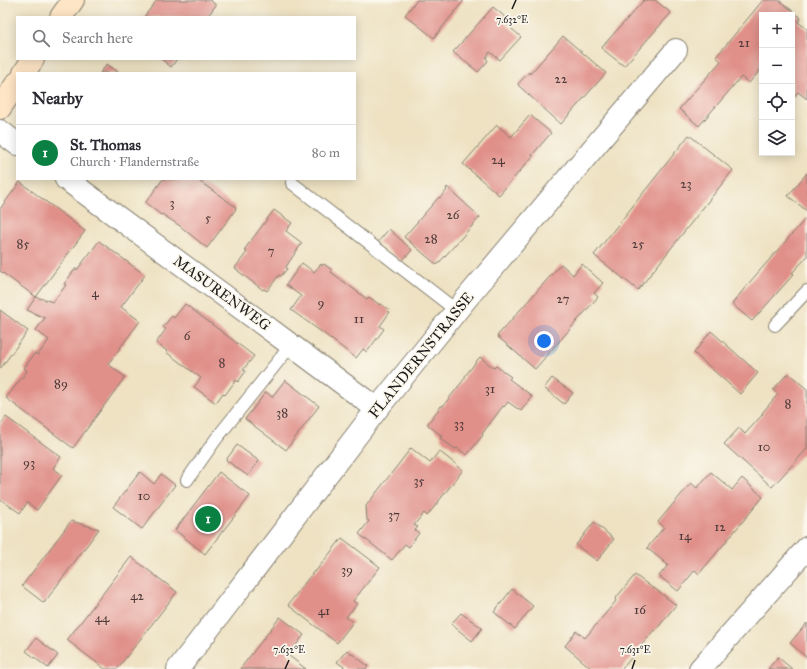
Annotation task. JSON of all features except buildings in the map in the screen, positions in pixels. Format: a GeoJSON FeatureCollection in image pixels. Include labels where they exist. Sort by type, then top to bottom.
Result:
{"type":"FeatureCollection","features":[{"type":"Feature","properties":{"kind":"main road"},"geometry":{"type":"LineString","coordinates":[[62,16],[73,0]]}},
{"type":"Feature","properties":{"kind":"main road"},"geometry":{"type":"LineString","coordinates":[[25,72],[32,60]]}},
{"type":"Feature","properties":{"kind":"main road"},"geometry":{"type":"LineString","coordinates":[[0,108],[16,84]]}},
{"type":"Feature","properties":{"kind":"street","name":"FLANDERNSTRASSE"},"geometry":{"type":"LineString","coordinates":[[178,669],[377,409],[457,311],[676,50]]}},
{"type":"Feature","properties":{"kind":"street"},"geometry":{"type":"LineString","coordinates":[[0,131],[16,143]]}},
{"type":"Feature","properties":{"kind":"street","name":"MASURENWEG"},"geometry":{"type":"LineString","coordinates":[[67,180],[377,409]]}},
{"type":"Feature","properties":{"kind":"street"},"geometry":{"type":"LineString","coordinates":[[700,669],[807,548]]}},
{"type":"Feature","properties":{"kind":"lane"},"geometry":{"type":"LineString","coordinates":[[292,183],[457,311]]}},
{"type":"Feature","properties":{"kind":"lane"},"geometry":{"type":"LineString","coordinates":[[775,325],[807,291]]}},
{"type":"Feature","properties":{"kind":"lane"},"geometry":{"type":"LineString","coordinates":[[187,480],[216,439],[291,345]]}},
{"type":"Feature","properties":{"kind":"place","name":"St. Thomas"},"geometry":{"type":"Point","coordinates":[208,519]}}]}
